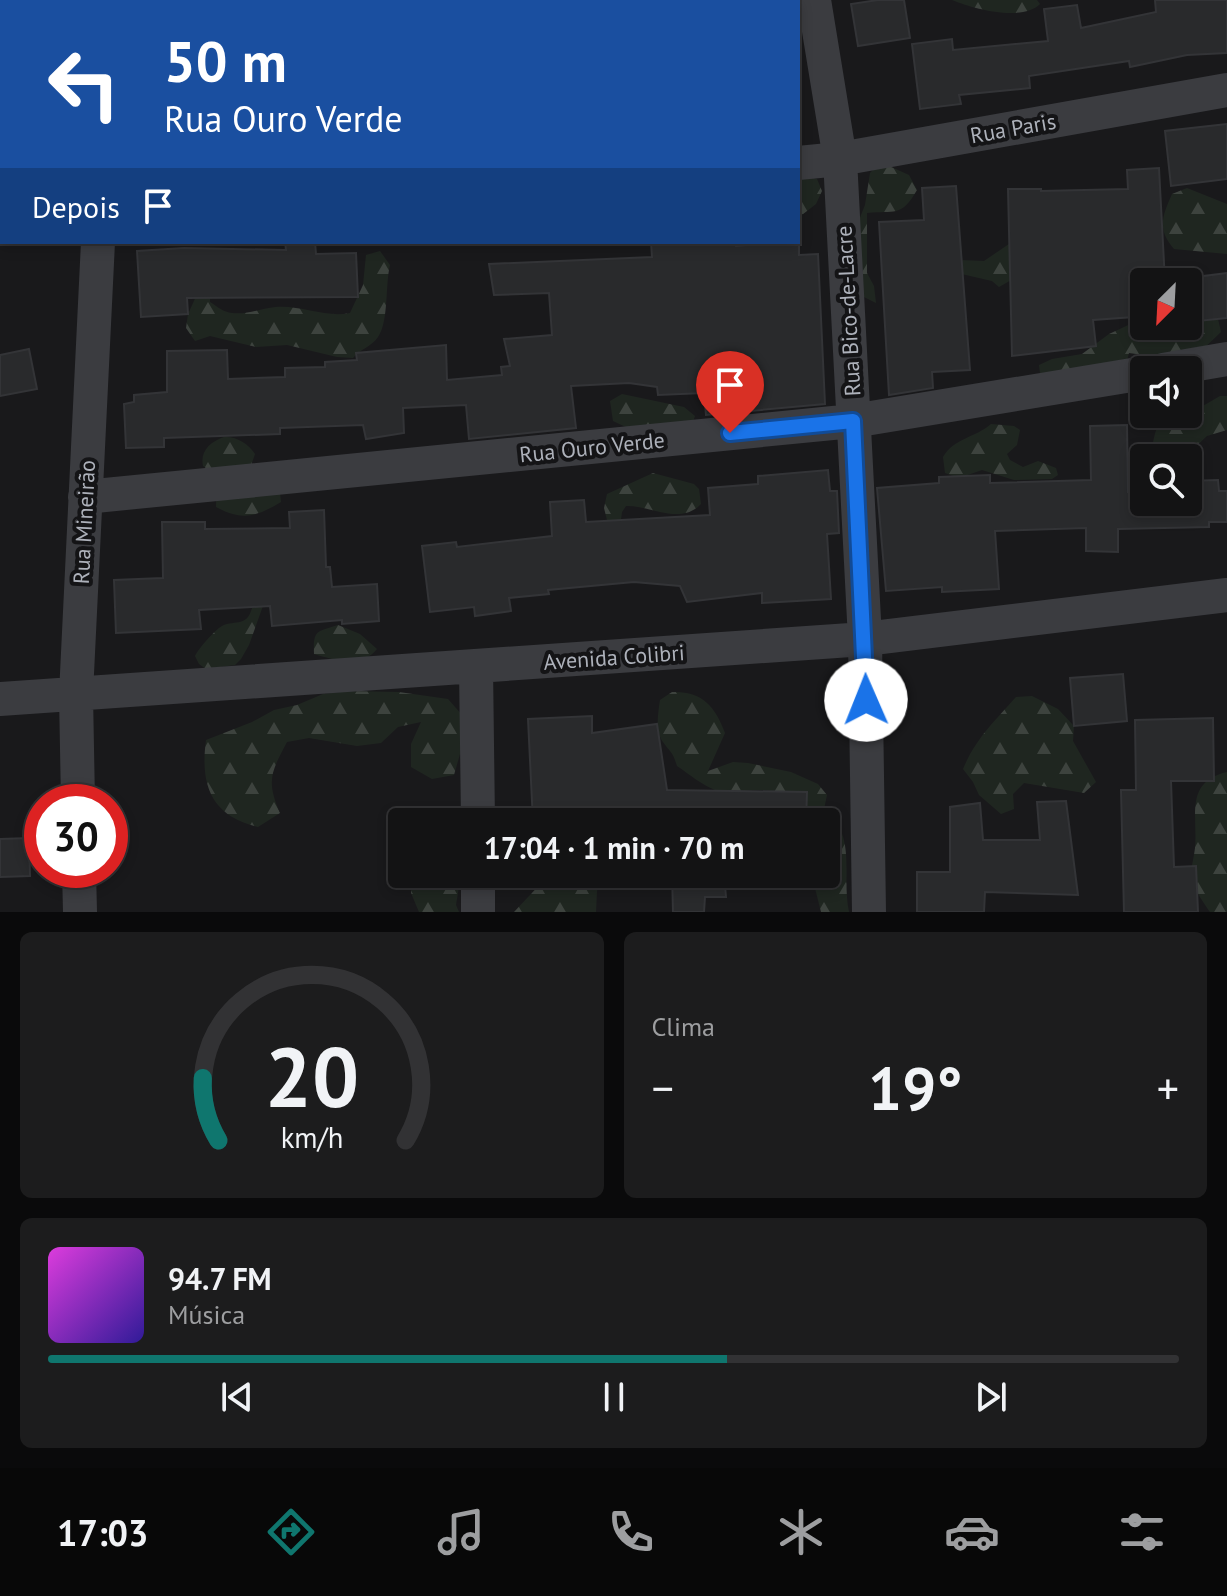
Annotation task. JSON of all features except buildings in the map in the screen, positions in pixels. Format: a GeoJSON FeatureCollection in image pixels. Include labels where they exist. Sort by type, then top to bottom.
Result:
{"type":"FeatureCollection","features":[{"type":"Feature","properties":{"kind":"street","name":"Rua Bico-de-Lacre"},"geometry":{"type":"LineString","coordinates":[[814,0],[840,159],[865,639],[869,912]]}},
{"type":"Feature","properties":{"kind":"street","name":"Rua Paris"},"geometry":{"type":"LineString","coordinates":[[800,163],[840,159],[1227,90]]}},
{"type":"Feature","properties":{"kind":"street","name":"Rua Mineirão"},"geometry":{"type":"LineString","coordinates":[[78,784],[76,694],[98,244]]}},
{"type":"Feature","properties":{"kind":"street"},"geometry":{"type":"LineString","coordinates":[[1202,363],[1227,359]]}},
{"type":"Feature","properties":{"kind":"street","name":"Rua Ouro Verde"},"geometry":{"type":"LineString","coordinates":[[85,497],[853,421],[1130,375]]}},
{"type":"Feature","properties":{"kind":"street","name":"Avenida Colibri"},"geometry":{"type":"LineString","coordinates":[[0,699],[865,639],[1227,595]]}},
{"type":"Feature","properties":{"kind":"street"},"geometry":{"type":"LineString","coordinates":[[476,666],[478,808]]}},
{"type":"Feature","properties":{"kind":"street"},"geometry":{"type":"LineString","coordinates":[[79,888],[80,912]]}},
{"type":"Feature","properties":{"kind":"street"},"geometry":{"type":"LineString","coordinates":[[478,888],[478,912]]}},
{"type":"Feature","properties":{"kind":"green space"},"geometry":{"type":"Polygon","coordinates":[[[952,0],[1037,0],[1040,4],[1022,12],[1010,13],[985,10],[952,0]]]}},
{"type":"Feature","properties":{"kind":"green space"},"geometry":{"type":"Polygon","coordinates":[[[880,162],[909,175],[917,190],[901,209],[867,213],[867,273],[874,286],[876,303],[862,296],[859,220],[865,205],[870,173],[880,162]]]}},
{"type":"Feature","properties":{"kind":"green space"},"geometry":{"type":"Polygon","coordinates":[[[800,177],[817,179],[822,191],[816,204],[800,216],[800,177]]]}},
{"type":"Feature","properties":{"kind":"green space"},"geometry":{"type":"Polygon","coordinates":[[[1187,188],[1227,204],[1227,254],[1174,249],[1169,242],[1163,229],[1166,209],[1172,194],[1187,188]]]}},
{"type":"Feature","properties":{"kind":"green space"},"geometry":{"type":"Polygon","coordinates":[[[1009,244],[1014,246],[1013,279],[999,287],[992,281],[953,272],[959,260],[984,261],[1009,244]]]}},
{"type":"Feature","properties":{"kind":"green space"},"geometry":{"type":"Polygon","coordinates":[[[206,248],[215,259],[210,302],[226,312],[238,313],[285,307],[332,314],[350,313],[363,285],[366,255],[380,251],[390,265],[385,312],[378,337],[353,358],[287,345],[256,347],[210,336],[195,341],[186,328],[188,314],[199,290],[191,260],[206,248]]]}},
{"type":"Feature","properties":{"kind":"green space"},"geometry":{"type":"Polygon","coordinates":[[[1205,318],[1218,319],[1221,332],[1200,352],[1150,356],[1129,353],[1126,364],[1041,381],[1039,365],[1052,359],[1082,354],[1109,334],[1130,324],[1130,340],[1202,340],[1202,321],[1205,318]]]}},
{"type":"Feature","properties":{"kind":"green space"},"geometry":{"type":"Polygon","coordinates":[[[622,394],[684,407],[695,416],[692,424],[630,429],[613,421],[610,401],[622,394]]]}},
{"type":"Feature","properties":{"kind":"green space"},"geometry":{"type":"Polygon","coordinates":[[[1220,396],[1227,396],[1227,430],[1207,436],[1198,444],[1153,444],[1157,428],[1202,428],[1202,406],[1220,396]]]}},
{"type":"Feature","properties":{"kind":"green space"},"geometry":{"type":"Polygon","coordinates":[[[991,424],[1014,426],[1020,430],[1017,445],[1007,454],[1010,460],[1023,467],[1038,461],[1056,468],[1058,475],[1052,479],[1014,480],[982,470],[959,478],[945,473],[943,457],[948,451],[991,424]]]}},
{"type":"Feature","properties":{"kind":"green space"},"geometry":{"type":"Polygon","coordinates":[[[224,437],[238,439],[252,450],[255,454],[248,474],[280,493],[281,502],[264,511],[241,516],[216,507],[217,476],[203,466],[202,461],[207,448],[224,437]]]}},
{"type":"Feature","properties":{"kind":"green space"},"geometry":{"type":"Polygon","coordinates":[[[653,473],[694,484],[699,489],[701,504],[693,510],[674,514],[626,506],[620,527],[608,524],[604,508],[607,494],[653,473]]]}},
{"type":"Feature","properties":{"kind":"green space"},"geometry":{"type":"Polygon","coordinates":[[[264,603],[249,645],[235,665],[206,669],[199,664],[195,656],[215,631],[227,624],[245,620],[253,604],[264,603]]]}},
{"type":"Feature","properties":{"kind":"green space"},"geometry":{"type":"Polygon","coordinates":[[[338,625],[360,634],[377,649],[356,661],[314,654],[314,640],[318,633],[338,625]]]}},
{"type":"Feature","properties":{"kind":"green space"},"geometry":{"type":"Polygon","coordinates":[[[399,692],[448,699],[463,716],[464,740],[454,775],[432,779],[411,767],[411,744],[421,722],[398,727],[381,743],[357,746],[309,738],[287,742],[272,777],[273,793],[280,813],[258,827],[242,822],[219,807],[207,784],[206,740],[274,710],[323,694],[399,692]]]}},
{"type":"Feature","properties":{"kind":"green space"},"geometry":{"type":"Polygon","coordinates":[[[672,692],[682,692],[699,697],[712,708],[725,733],[708,771],[733,762],[791,772],[818,784],[827,795],[824,808],[800,808],[782,795],[768,790],[726,792],[700,782],[677,766],[660,738],[660,700],[672,692]]]}},
{"type":"Feature","properties":{"kind":"green space"},"geometry":{"type":"Polygon","coordinates":[[[1032,696],[1058,709],[1074,726],[1073,741],[1096,782],[1084,793],[1024,783],[1013,794],[1014,809],[1001,814],[979,795],[963,769],[980,739],[1016,697],[1032,696]]]}},
{"type":"Feature","properties":{"kind":"green space"},"geometry":{"type":"Polygon","coordinates":[[[1227,772],[1227,912],[1210,912],[1193,883],[1196,802],[1204,784],[1227,772]]]}},
{"type":"Feature","properties":{"kind":"green space"},"geometry":{"type":"Polygon","coordinates":[[[840,829],[845,844],[849,912],[821,912],[815,888],[840,888],[840,829]]]}},
{"type":"Feature","properties":{"kind":"green space"},"geometry":{"type":"Polygon","coordinates":[[[411,888],[459,888],[456,905],[459,912],[419,912],[411,888]]]}},
{"type":"Feature","properties":{"kind":"green space"},"geometry":{"type":"Polygon","coordinates":[[[537,888],[598,888],[596,912],[514,912],[537,888]]]}},
{"type":"Feature","properties":{"kind":"route"},"geometry":{"type":"LineString","coordinates":[[730,433],[853,421],[866,700]]}}]}
